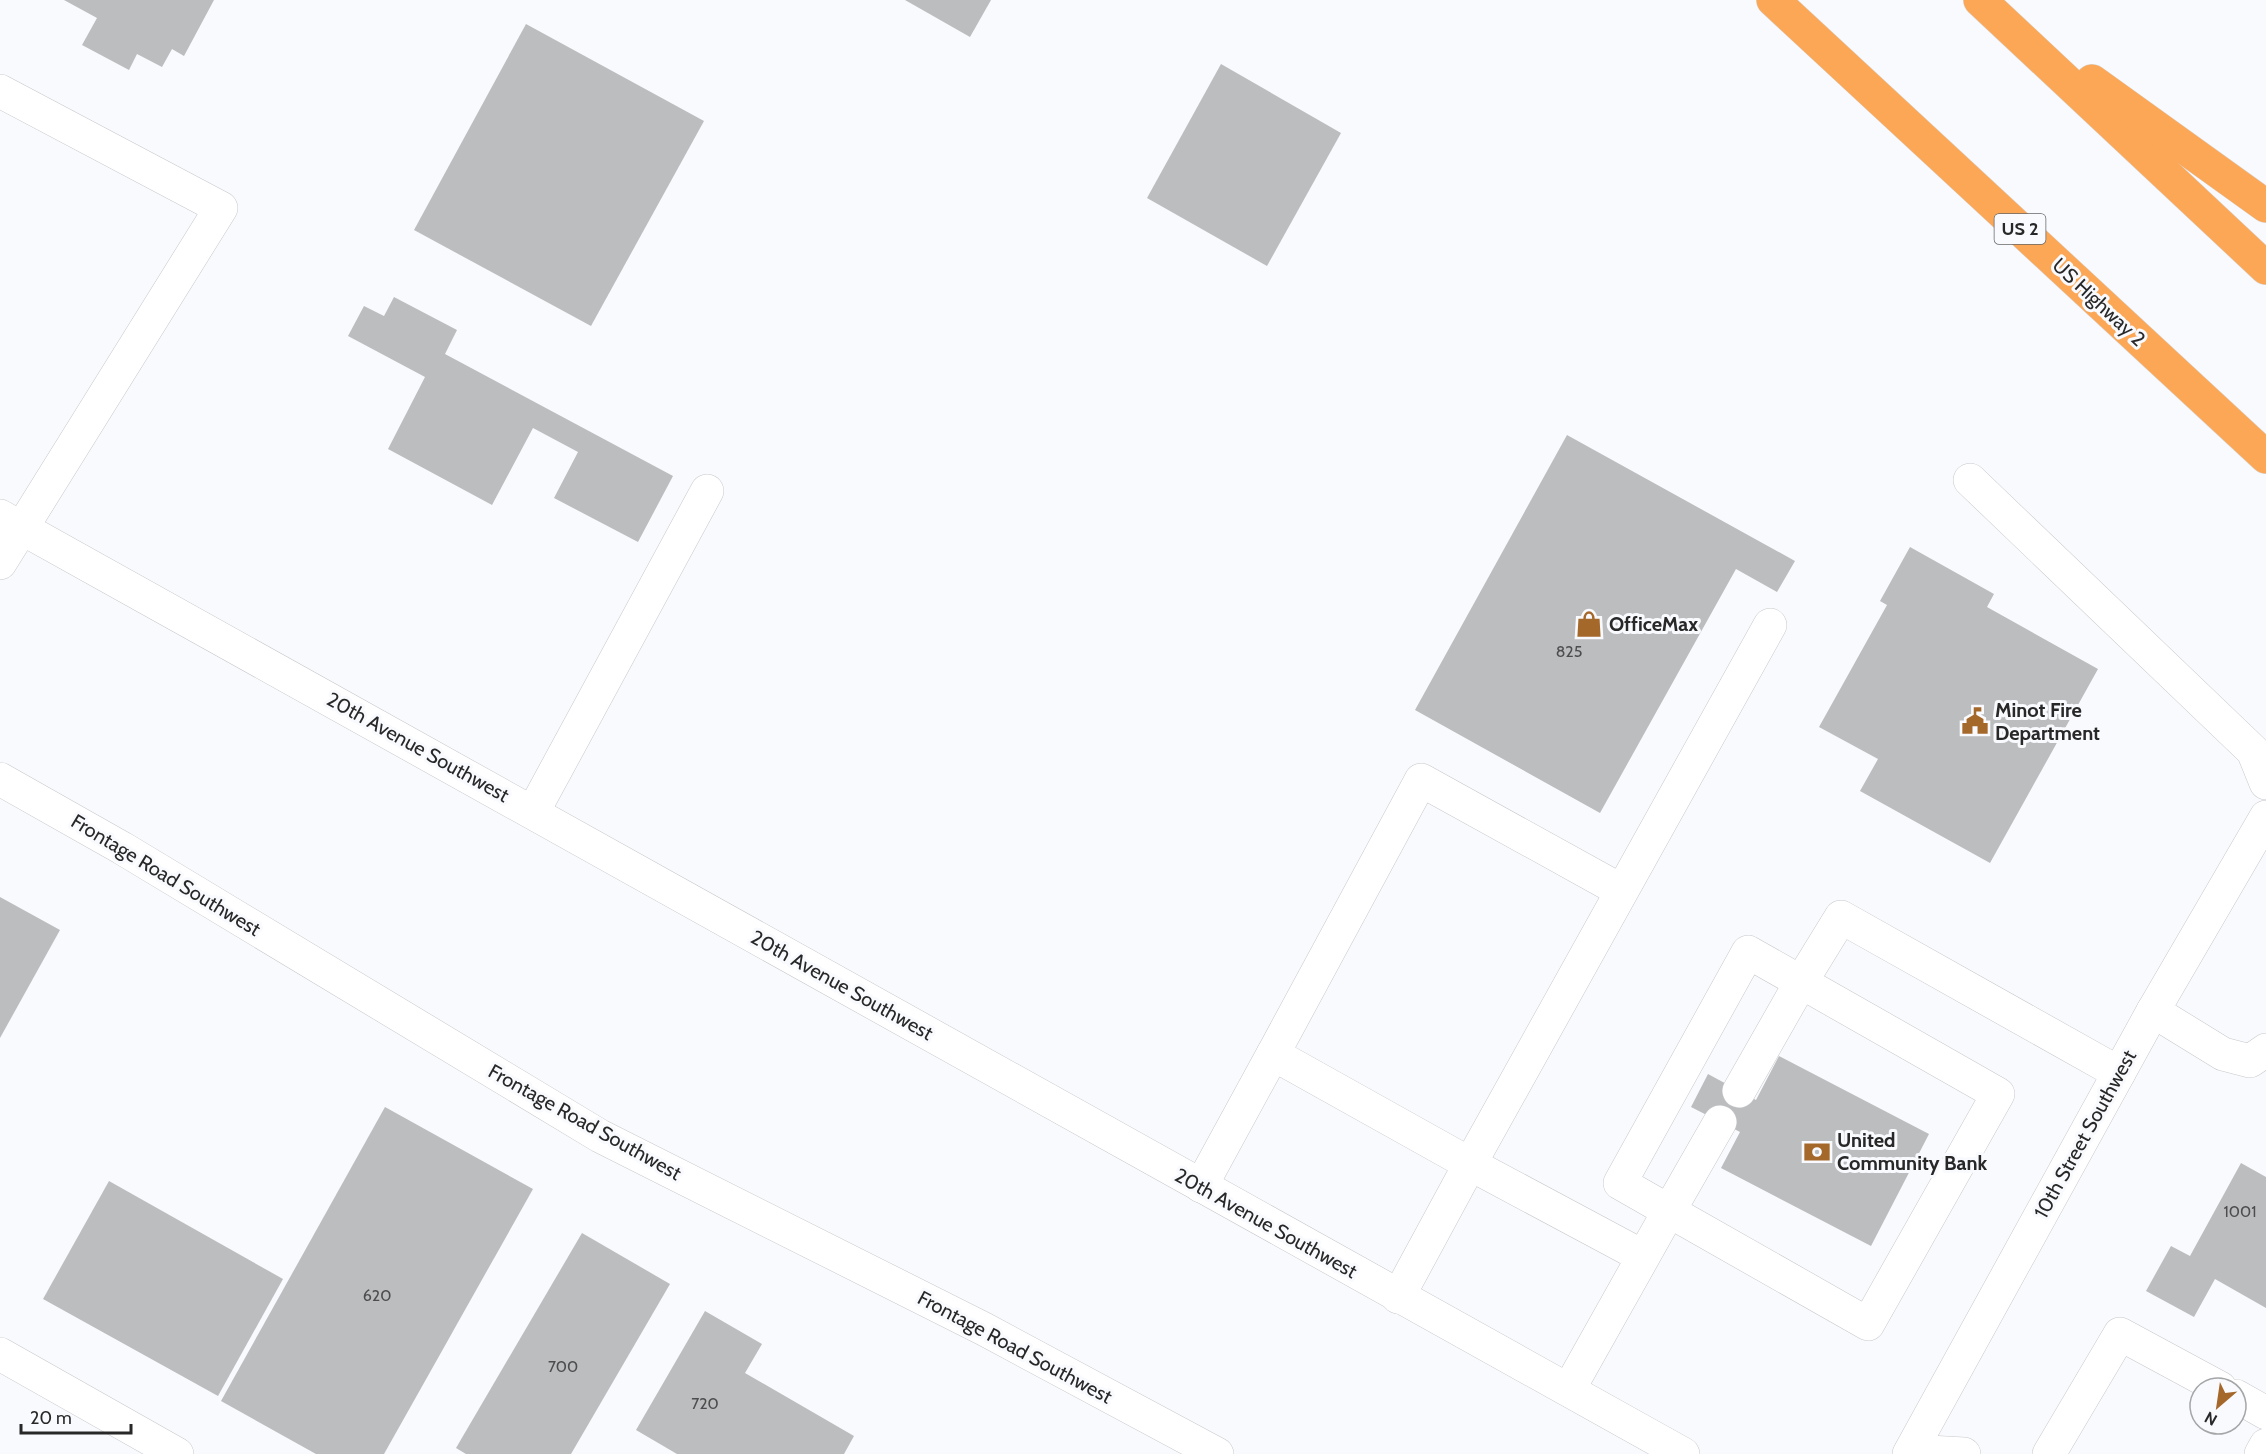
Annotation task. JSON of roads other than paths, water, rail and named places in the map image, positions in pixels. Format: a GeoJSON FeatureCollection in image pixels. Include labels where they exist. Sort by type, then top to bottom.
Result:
{"type":"FeatureCollection","features":[{"type":"Feature","properties":{"kind":"highway","name":"US Highway 2"},"geometry":{"type":"LineString","coordinates":[[1773,0],[2266,458]]}},
{"type":"Feature","properties":{"kind":"highway"},"geometry":{"type":"LineString","coordinates":[[1981,0],[2266,206]]}},
{"type":"Feature","properties":{"kind":"highway"},"geometry":{"type":"LineString","coordinates":[[1981,0],[2266,268]]}},
{"type":"Feature","properties":{"kind":"street"},"geometry":{"type":"LineString","coordinates":[[0,91],[221,208],[10,522],[0,563]]}},
{"type":"Feature","properties":{"kind":"street"},"geometry":{"type":"LineString","coordinates":[[1970,480],[2253,752],[2266,783]]}},
{"type":"Feature","properties":{"kind":"street"},"geometry":{"type":"LineString","coordinates":[[533,812],[707,491]]}},
{"type":"Feature","properties":{"kind":"street","name":"20th Avenue Southwest"},"geometry":{"type":"LineString","coordinates":[[10,522],[1683,1454]]}},
{"type":"Feature","properties":{"kind":"street"},"geometry":{"type":"LineString","coordinates":[[1398,1297],[1620,890],[1770,625]]}},
{"type":"Feature","properties":{"kind":"street","name":"Frontage Road Southwest"},"geometry":{"type":"LineString","coordinates":[[0,779],[122,848],[600,1136],[984,1329],[1216,1454]]}},
{"type":"Feature","properties":{"kind":"street"},"geometry":{"type":"LineString","coordinates":[[1201,1186],[1421,780],[1620,890]]}},
{"type":"Feature","properties":{"kind":"street","name":"10th Street Southwest"},"geometry":{"type":"LineString","coordinates":[[1910,1452],[2153,1011],[2266,817]]}},
{"type":"Feature","properties":{"kind":"street"},"geometry":{"type":"LineString","coordinates":[[1739,1091],[1841,917],[2119,1072]]}},
{"type":"Feature","properties":{"kind":"street"},"geometry":{"type":"LineString","coordinates":[[1748,952],[1998,1094],[1868,1324],[1669,1211],[1620,1183],[1748,952]]}},
{"type":"Feature","properties":{"kind":"street"},"geometry":{"type":"LineString","coordinates":[[2153,1011],[2223,1054],[2250,1060],[2266,1050]]}},
{"type":"Feature","properties":{"kind":"street"},"geometry":{"type":"LineString","coordinates":[[1273,1054],[1470,1164],[1642,1256]]}},
{"type":"Feature","properties":{"kind":"street"},"geometry":{"type":"LineString","coordinates":[[1569,1389],[1642,1256],[1720,1122]]}},
{"type":"Feature","properties":{"kind":"street"},"geometry":{"type":"LineString","coordinates":[[2049,1454],[2120,1334],[2198,1376]]}},
{"type":"Feature","properties":{"kind":"street"},"geometry":{"type":"LineString","coordinates":[[0,1354],[177,1454]]}},
{"type":"Feature","properties":{"kind":"street"},"geometry":{"type":"LineString","coordinates":[[2248,1403],[2266,1413]]}},
{"type":"Feature","properties":{"kind":"street"},"geometry":{"type":"LineString","coordinates":[[2261,1454],[2266,1445]]}},
{"type":"Feature","properties":{"kind":"street"},"geometry":{"type":"LineString","coordinates":[[1910,1452],[1964,1454]]}},
{"type":"Feature","properties":{"kind":"place","name":"OfficeMax"},"geometry":{"type":"Point","coordinates":[1589,624]}},
{"type":"Feature","properties":{"kind":"place","name":"Minot Fire Department"},"geometry":{"type":"Point","coordinates":[1975,721]}},
{"type":"Feature","properties":{"kind":"place","name":"United Community Bank"},"geometry":{"type":"Point","coordinates":[1817,1152]}}]}
